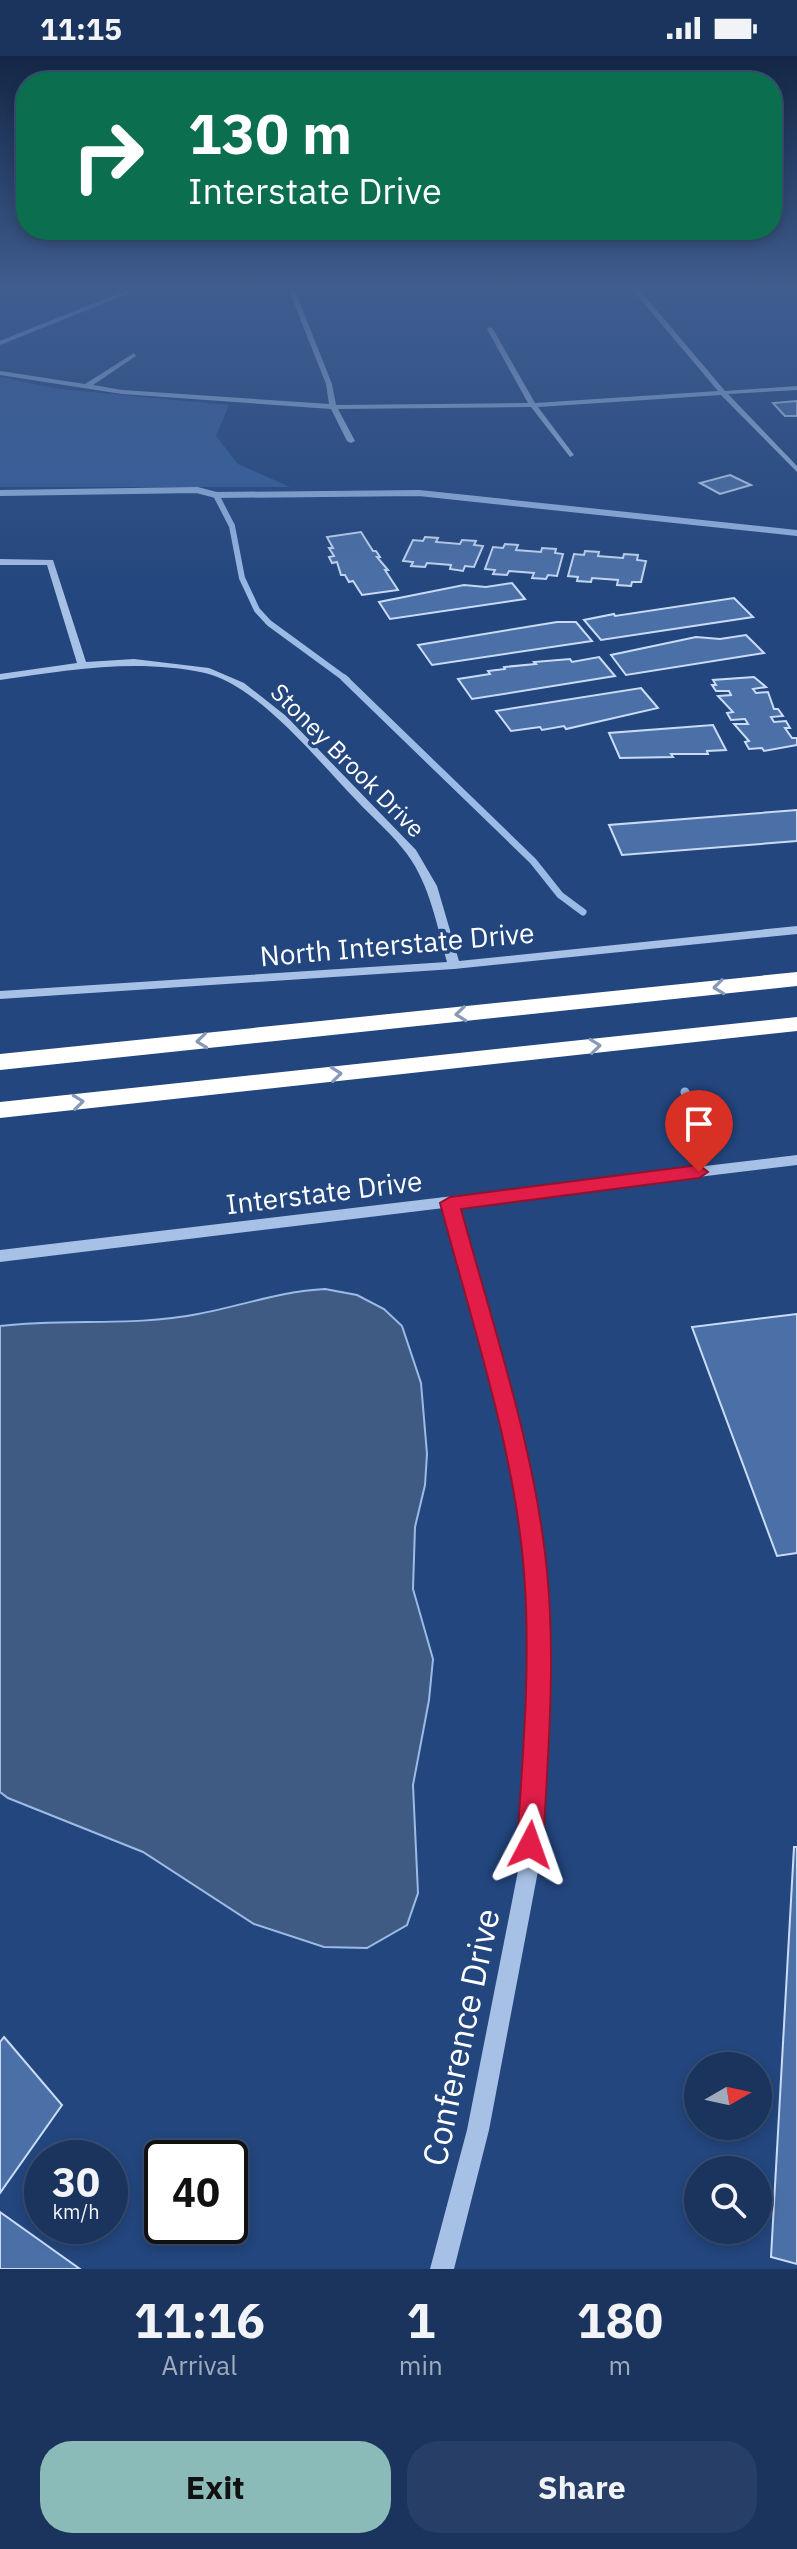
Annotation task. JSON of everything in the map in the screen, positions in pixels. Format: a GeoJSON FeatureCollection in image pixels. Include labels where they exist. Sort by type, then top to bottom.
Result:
{"type":"FeatureCollection","features":[{"type":"Feature","properties":{"kind":"highway"},"geometry":{"type":"LineString","coordinates":[[0,1062],[797,979]]}},
{"type":"Feature","properties":{"kind":"highway"},"geometry":{"type":"LineString","coordinates":[[0,1110],[797,1024]]}},
{"type":"Feature","properties":{"kind":"street"},"geometry":{"type":"LineString","coordinates":[[142,391],[333,406],[444,409],[749,391]]}},
{"type":"Feature","properties":{"kind":"street"},"geometry":{"type":"LineString","coordinates":[[329,391],[333,406],[351,441]]}},
{"type":"Feature","properties":{"kind":"street"},"geometry":{"type":"LineString","coordinates":[[525,391],[570,455]]}},
{"type":"Feature","properties":{"kind":"street"},"geometry":{"type":"LineString","coordinates":[[723,393],[797,470]]}},
{"type":"Feature","properties":{"kind":"street"},"geometry":{"type":"LineString","coordinates":[[0,562],[50,562],[82,665]]}},
{"type":"Feature","properties":{"kind":"street","name":"Stoney Brook Drive"},"geometry":{"type":"LineString","coordinates":[[0,677],[82,665],[134,662],[182,665],[223,676],[259,697],[412,852],[431,886],[454,965]]}},
{"type":"Feature","properties":{"kind":"street","name":"North Interstate Drive"},"geometry":{"type":"LineString","coordinates":[[0,995],[454,965],[797,930]]}},
{"type":"Feature","properties":{"kind":"street","name":"Interstate Drive"},"geometry":{"type":"LineString","coordinates":[[0,1256],[797,1160]]}},
{"type":"Feature","properties":{"kind":"street","name":"Conference Drive"},"geometry":{"type":"LineString","coordinates":[[442,2269],[478,2130],[528,1871],[541,1664],[535,1568],[515,1450],[450,1203]]}},
{"type":"Feature","properties":{"kind":"shaded area"},"geometry":{"type":"Polygon","coordinates":[[[0,391],[83,391],[229,405],[216,436],[238,464],[290,487],[0,487],[0,391]]]}},
{"type":"Feature","properties":{"kind":"shaded area"},"geometry":{"type":"Polygon","coordinates":[[[325,1289],[357,1295],[384,1309],[402,1326],[421,1383],[427,1454],[425,1485],[415,1527],[413,1589],[433,1659],[429,1700],[413,1785],[418,1893],[407,1925],[367,1948],[324,1947],[254,1924],[143,1852],[8,1798],[0,1792],[0,1326],[174,1318],[325,1289]]]}},
{"type":"Feature","properties":{"kind":"building"},"geometry":{"type":"Polygon","coordinates":[[[797,401],[797,416],[785,416],[773,403],[797,401]]]}},
{"type":"Feature","properties":{"kind":"building"},"geometry":{"type":"Polygon","coordinates":[[[730,475],[751,485],[720,494],[700,483],[730,475]]]}},
{"type":"Feature","properties":{"kind":"building"},"geometry":{"type":"Polygon","coordinates":[[[361,532],[380,557],[377,557],[398,590],[362,595],[353,581],[349,582],[345,575],[341,575],[337,562],[332,563],[329,557],[334,556],[329,548],[333,548],[327,537],[361,532]]]}},
{"type":"Feature","properties":{"kind":"building"},"geometry":{"type":"Polygon","coordinates":[[[425,537],[438,538],[436,542],[460,544],[462,540],[476,541],[474,545],[483,546],[474,567],[465,566],[463,571],[450,569],[451,565],[427,563],[425,567],[411,566],[413,562],[403,561],[413,540],[423,541],[425,537]]]}},
{"type":"Feature","properties":{"kind":"building"},"geometry":{"type":"Polygon","coordinates":[[[505,544],[518,545],[516,550],[541,552],[542,548],[556,549],[555,553],[563,554],[557,576],[532,578],[534,573],[509,571],[507,575],[493,574],[495,570],[485,569],[493,547],[503,548],[505,544]]]}},
{"type":"Feature","properties":{"kind":"building"},"geometry":{"type":"Polygon","coordinates":[[[585,551],[599,552],[598,556],[623,558],[624,554],[638,555],[637,560],[646,561],[641,582],[632,582],[631,586],[617,585],[618,580],[592,578],[591,582],[577,581],[578,577],[568,576],[574,554],[584,555],[585,551]]]}},
{"type":"Feature","properties":{"kind":"building"},"geometry":{"type":"Polygon","coordinates":[[[512,583],[525,599],[390,619],[379,602],[464,585],[486,587],[512,583]]]}},
{"type":"Feature","properties":{"kind":"building"},"geometry":{"type":"Polygon","coordinates":[[[734,598],[753,617],[601,640],[584,620],[614,614],[734,598]]]}},
{"type":"Feature","properties":{"kind":"building"},"geometry":{"type":"Polygon","coordinates":[[[557,622],[576,622],[592,641],[432,665],[418,645],[557,622]]]}},
{"type":"Feature","properties":{"kind":"building"},"geometry":{"type":"Polygon","coordinates":[[[746,635],[764,653],[626,675],[611,655],[696,637],[720,639],[746,635]]]}},
{"type":"Feature","properties":{"kind":"building"},"geometry":{"type":"Polygon","coordinates":[[[599,657],[615,676],[472,699],[458,679],[490,674],[488,671],[504,667],[536,664],[534,662],[570,659],[572,662],[599,657]]]}},
{"type":"Feature","properties":{"kind":"building"},"geometry":{"type":"Polygon","coordinates":[[[754,677],[766,687],[753,689],[756,693],[768,692],[774,709],[778,709],[783,716],[771,717],[774,722],[786,721],[790,728],[785,728],[792,738],[797,738],[797,745],[764,751],[762,748],[749,749],[745,742],[749,741],[734,724],[748,724],[745,719],[731,720],[727,713],[733,712],[718,696],[731,695],[729,691],[716,691],[712,685],[716,685],[713,680],[754,677]]]}},
{"type":"Feature","properties":{"kind":"building"},"geometry":{"type":"Polygon","coordinates":[[[641,688],[658,708],[566,729],[564,726],[511,731],[496,711],[641,688]]]}},
{"type":"Feature","properties":{"kind":"building"},"geometry":{"type":"Polygon","coordinates":[[[713,725],[726,750],[707,751],[708,754],[671,754],[673,757],[620,758],[609,733],[713,725]]]}},
{"type":"Feature","properties":{"kind":"building"},"geometry":{"type":"Polygon","coordinates":[[[797,810],[797,841],[622,855],[609,825],[797,810]]]}},
{"type":"Feature","properties":{"kind":"building"},"geometry":{"type":"Polygon","coordinates":[[[797,1314],[797,1553],[777,1556],[692,1327],[797,1314]]]}},
{"type":"Feature","properties":{"kind":"building"},"geometry":{"type":"Polygon","coordinates":[[[794,1847],[797,1847],[797,2264],[771,2257],[794,1847]]]}},
{"type":"Feature","properties":{"kind":"building"},"geometry":{"type":"Polygon","coordinates":[[[4,2037],[62,2105],[37,2140],[24,2140],[24,2159],[0,2193],[0,2042],[4,2037]]]}},
{"type":"Feature","properties":{"kind":"building"},"geometry":{"type":"Polygon","coordinates":[[[0,2212],[24,2229],[24,2244],[45,2244],[80,2269],[0,2269],[0,2212]]]}},
{"type":"Feature","properties":{"kind":"waterway"},"geometry":{"type":"LineString","coordinates":[[0,493],[197,490],[216,495]]}},
{"type":"Feature","properties":{"kind":"waterway"},"geometry":{"type":"LineString","coordinates":[[216,495],[419,493],[797,533]]}},
{"type":"Feature","properties":{"kind":"waterway"},"geometry":{"type":"LineString","coordinates":[[216,495],[232,526],[242,578],[257,610],[269,623],[347,680]]}},
{"type":"Feature","properties":{"kind":"waterway"},"geometry":{"type":"LineString","coordinates":[[344,678],[533,861],[560,895],[583,912]]}},
{"type":"Feature","properties":{"kind":"waterway"},"geometry":{"type":"LineString","coordinates":[[685,1092],[710,1150]]}},
{"type":"Feature","properties":{"kind":"route"},"geometry":{"type":"LineString","coordinates":[[530,1845],[541,1664],[535,1568],[515,1450],[450,1203],[699,1172]]}}]}
